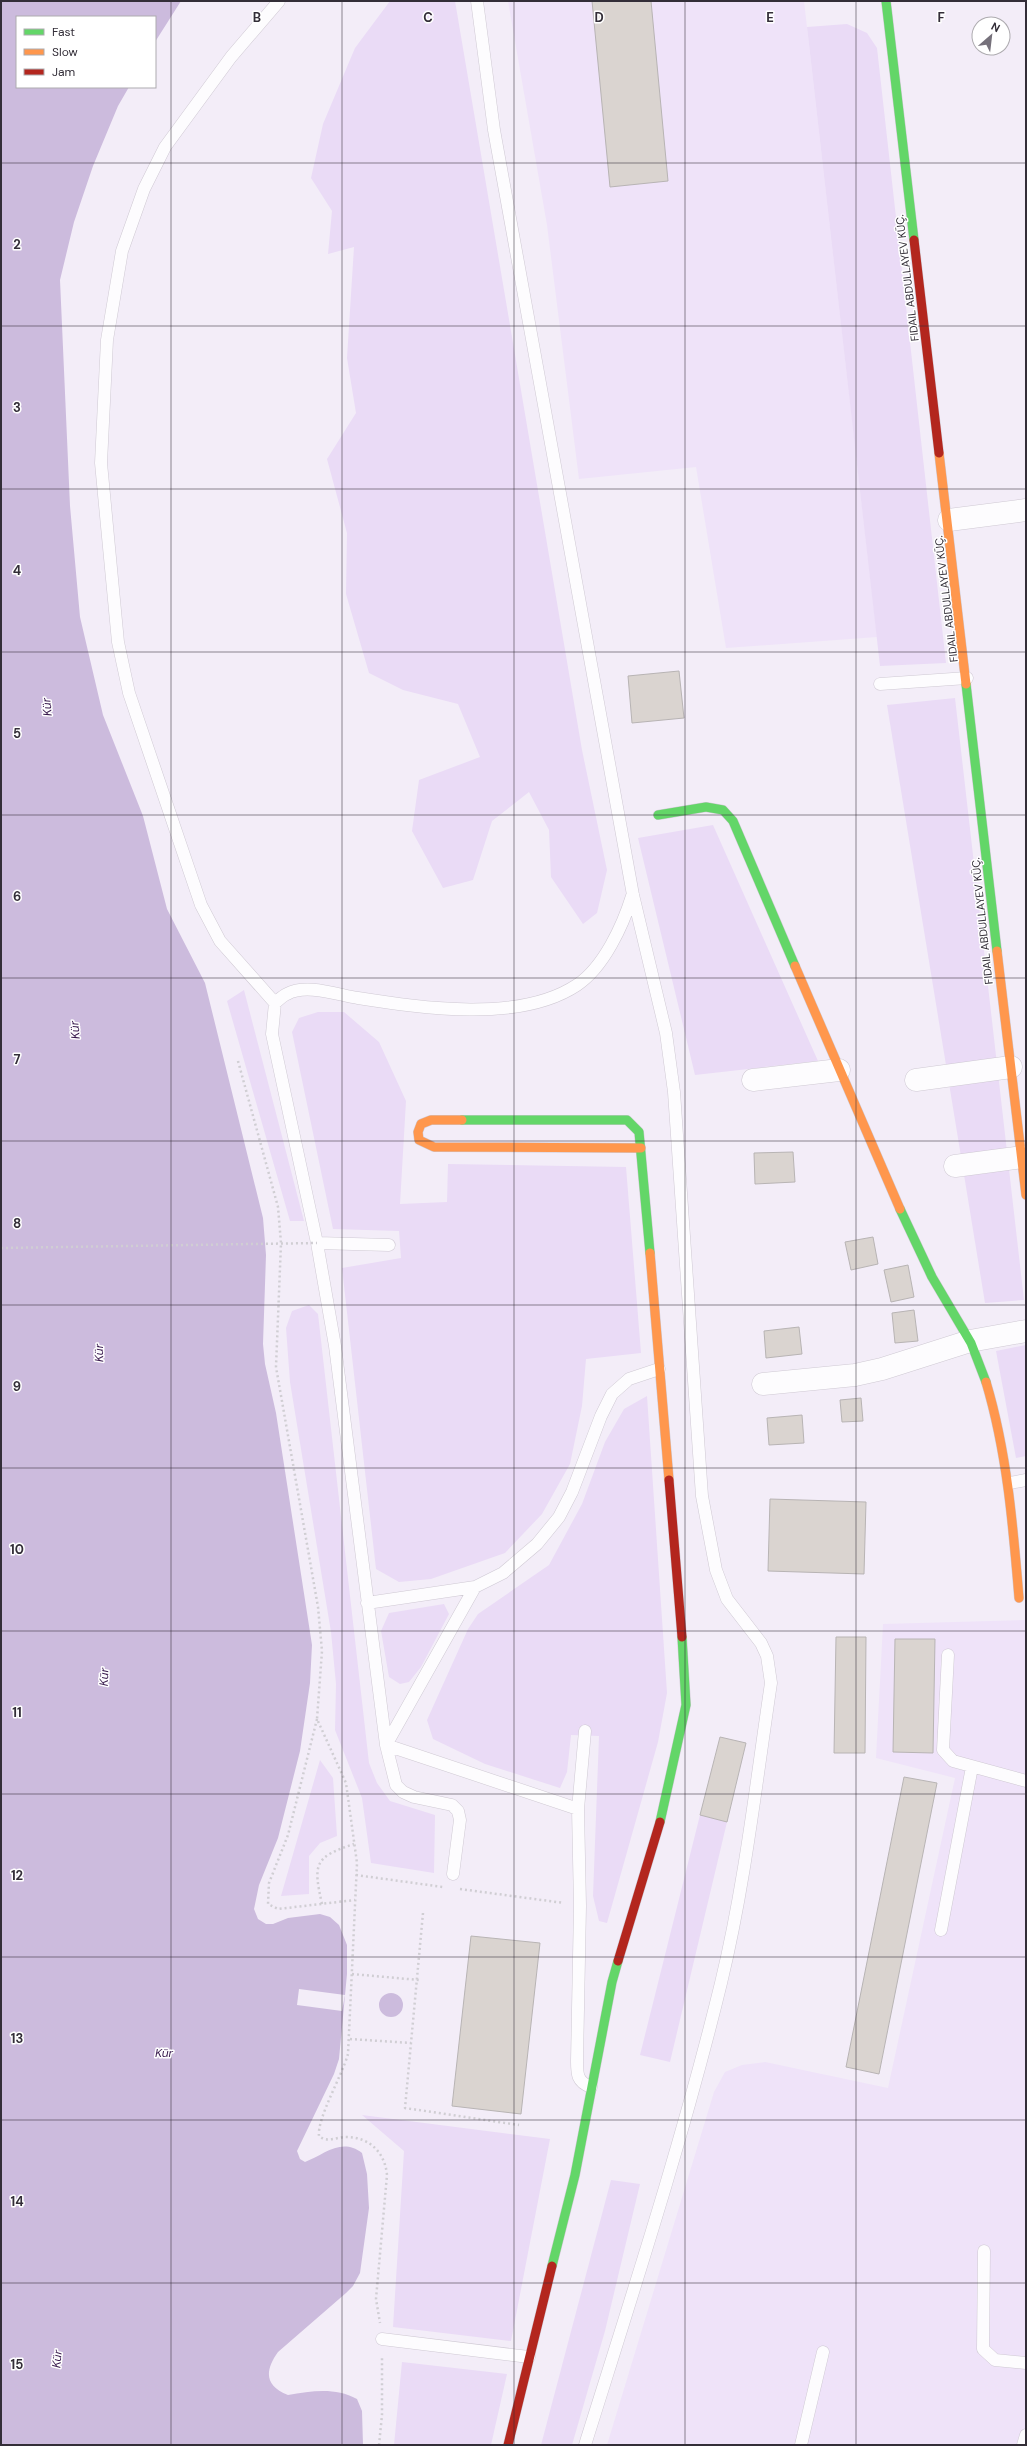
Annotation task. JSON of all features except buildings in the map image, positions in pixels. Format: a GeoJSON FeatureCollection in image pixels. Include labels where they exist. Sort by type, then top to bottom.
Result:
{"type":"FeatureCollection","features":[{"type":"Feature","properties":{"kind":"street","name":"FIDAIL ABDULLAYEV KÜÇ."},"geometry":{"type":"LineString","coordinates":[[886,1],[949,520],[1026,1196]]}},
{"type":"Feature","properties":{"kind":"street"},"geometry":{"type":"LineString","coordinates":[[949,520],[1026,510]]}},
{"type":"Feature","properties":{"kind":"street"},"geometry":{"type":"LineString","coordinates":[[658,815],[706,807],[723,810],[733,821],[914,1242],[936,1284],[970,1341],[991,1399],[1010,1483],[1020,1598]]}},
{"type":"Feature","properties":{"kind":"street"},"geometry":{"type":"LineString","coordinates":[[916,1080],[1011,1067]]}},
{"type":"Feature","properties":{"kind":"street"},"geometry":{"type":"LineString","coordinates":[[752,1080],[839,1070]]}},
{"type":"Feature","properties":{"kind":"street"},"geometry":{"type":"LineString","coordinates":[[508,2445],[575,2175],[612,1982],[664,1809],[686,1705],[686,1680],[641,1148],[639,1132],[635,1126],[627,1120],[613,1119],[431,1120],[421,1124],[418,1132],[420,1140],[434,1147],[641,1148]]}},
{"type":"Feature","properties":{"kind":"street"},"geometry":{"type":"LineString","coordinates":[[955,1166],[1022,1157]]}},
{"type":"Feature","properties":{"kind":"street"},"geometry":{"type":"LineString","coordinates":[[763,1384],[854,1375],[882,1369],[970,1341],[1026,1331]]}},
{"type":"Feature","properties":{"kind":"lane"},"geometry":{"type":"LineString","coordinates":[[275,1004],[220,941],[201,905],[129,692],[118,642],[101,463],[109,332],[122,251],[144,189],[169,141],[231,57],[279,1]]}},
{"type":"Feature","properties":{"kind":"lane"},"geometry":{"type":"LineString","coordinates":[[477,1],[494,130],[633,895],[666,1033],[674,1092],[702,1496],[716,1570],[727,1599],[761,1643],[767,1656],[771,1683],[744,1869],[721,1982],[673,2159],[585,2445]]}},
{"type":"Feature","properties":{"kind":"lane"},"geometry":{"type":"LineString","coordinates":[[880,684],[967,678]]}},
{"type":"Feature","properties":{"kind":"lane"},"geometry":{"type":"LineString","coordinates":[[453,1874],[460,1820],[458,1811],[452,1805],[403,1792],[392,1778],[386,1745],[367,1603],[335,1346],[317,1243],[272,1034],[275,1004],[287,993],[308,990],[406,1005],[463,1009],[510,1007],[543,1000],[578,984],[600,961],[623,924],[633,895]]}},
{"type":"Feature","properties":{"kind":"lane"},"geometry":{"type":"LineString","coordinates":[[317,1243],[389,1245]]}},
{"type":"Feature","properties":{"kind":"lane"},"geometry":{"type":"LineString","coordinates":[[367,1603],[475,1587],[503,1573],[537,1544],[559,1517],[572,1492],[601,1416],[612,1394],[629,1379],[659,1369]]}},
{"type":"Feature","properties":{"kind":"lane"},"geometry":{"type":"LineString","coordinates":[[1010,1483],[1026,1480]]}},
{"type":"Feature","properties":{"kind":"lane"},"geometry":{"type":"LineString","coordinates":[[386,1745],[475,1587]]}},
{"type":"Feature","properties":{"kind":"lane"},"geometry":{"type":"LineString","coordinates":[[948,1655],[943,1750],[953,1761],[1026,1781]]}},
{"type":"Feature","properties":{"kind":"lane"},"geometry":{"type":"LineString","coordinates":[[585,1731],[578,1809],[580,1906],[576,2061],[578,2077],[582,2084],[591,2087]]}},
{"type":"Feature","properties":{"kind":"lane"},"geometry":{"type":"LineString","coordinates":[[386,1745],[578,1809]]}},
{"type":"Feature","properties":{"kind":"lane"},"geometry":{"type":"LineString","coordinates":[[941,1930],[972,1766]]}},
{"type":"Feature","properties":{"kind":"lane"},"geometry":{"type":"LineString","coordinates":[[984,2251],[983,2349],[995,2360],[1026,2363]]}},
{"type":"Feature","properties":{"kind":"lane"},"geometry":{"type":"LineString","coordinates":[[382,2339],[529,2357]]}},
{"type":"Feature","properties":{"kind":"lane"},"geometry":{"type":"LineString","coordinates":[[801,2445],[823,2352]]}},
{"type":"Feature","properties":{"kind":"lane"},"geometry":{"type":"LineString","coordinates":[[1023,2445],[1026,2435]]}},
{"type":"Feature","properties":{"kind":"path"},"geometry":{"type":"LineString","coordinates":[[238,1060],[278,1207],[280,1244],[276,1368],[318,1607],[322,1651],[317,1719],[288,1835],[269,1883],[267,1895],[268,1904],[278,1909],[355,1900]]}},
{"type":"Feature","properties":{"kind":"path"},"geometry":{"type":"LineString","coordinates":[[1,1248],[317,1243]]}},
{"type":"Feature","properties":{"kind":"path"},"geometry":{"type":"LineString","coordinates":[[317,1719],[346,1783],[354,1844],[356,1875],[350,2038],[343,2073],[320,2125],[319,2136],[328,2140],[345,2137],[360,2139],[381,2152],[386,2164],[387,2175],[376,2299],[382,2339],[382,2415],[379,2445]]}},
{"type":"Feature","properties":{"kind":"path"},"geometry":{"type":"LineString","coordinates":[[322,1904],[316,1880],[317,1869],[321,1861],[331,1851],[354,1844]]}},
{"type":"Feature","properties":{"kind":"path"},"geometry":{"type":"LineString","coordinates":[[356,1875],[449,1888]]}},
{"type":"Feature","properties":{"kind":"path"},"geometry":{"type":"LineString","coordinates":[[457,1889],[580,1906]]}},
{"type":"Feature","properties":{"kind":"path"},"geometry":{"type":"LineString","coordinates":[[423,1913],[405,2108],[519,2125]]}},
{"type":"Feature","properties":{"kind":"path"},"geometry":{"type":"LineString","coordinates":[[352,1974],[418,1980]]}},
{"type":"Feature","properties":{"kind":"path"},"geometry":{"type":"LineString","coordinates":[[350,2038],[411,2043]]}},
{"type":"Feature","properties":{"kind":"shaded area"},"geometry":{"type":"Polygon","coordinates":[[[390,1],[455,1],[582,750],[607,870],[597,913],[583,924],[551,877],[549,830],[529,792],[492,821],[473,880],[443,888],[412,831],[419,780],[480,757],[458,704],[403,690],[369,673],[346,594],[347,533],[327,459],[356,413],[347,358],[354,247],[328,254],[332,211],[311,178],[323,124],[355,48],[390,1]]]}},
{"type":"Feature","properties":{"kind":"shaded area"},"geometry":{"type":"Polygon","coordinates":[[[508,1],[804,1],[877,637],[726,648],[696,467],[579,479],[547,225],[508,1]]]}},
{"type":"Feature","properties":{"kind":"shaded area"},"geometry":{"type":"Polygon","coordinates":[[[847,24],[867,33],[877,48],[946,663],[880,666],[807,27],[847,24]]]}},
{"type":"Feature","properties":{"kind":"shaded area"},"geometry":{"type":"Polygon","coordinates":[[[955,698],[1024,1300],[985,1303],[887,705],[955,698]]]}},
{"type":"Feature","properties":{"kind":"shaded area"},"geometry":{"type":"Polygon","coordinates":[[[713,825],[818,1061],[695,1075],[638,838],[713,825]]]}},
{"type":"Feature","properties":{"kind":"shaded area"},"geometry":{"type":"Polygon","coordinates":[[[244,990],[304,1221],[290,1221],[227,1001],[244,990]]]}},
{"type":"Feature","properties":{"kind":"shaded area"},"geometry":{"type":"Polygon","coordinates":[[[318,1012],[344,1012],[379,1042],[406,1101],[400,1204],[447,1202],[448,1164],[626,1167],[641,1353],[586,1359],[582,1406],[570,1464],[542,1514],[505,1553],[431,1579],[399,1582],[376,1569],[342,1268],[401,1258],[399,1231],[333,1229],[292,1032],[299,1018],[318,1012]]]}},
{"type":"Feature","properties":{"kind":"shaded area"},"geometry":{"type":"Polygon","coordinates":[[[309,1305],[318,1314],[369,1763],[377,1783],[390,1801],[435,1815],[434,1873],[371,1863],[362,1798],[335,1730],[336,1684],[331,1632],[290,1382],[286,1328],[292,1311],[309,1305]]]}},
{"type":"Feature","properties":{"kind":"shaded area"},"geometry":{"type":"Polygon","coordinates":[[[1026,1345],[1026,1456],[1016,1458],[996,1351],[1026,1345]]]}},
{"type":"Feature","properties":{"kind":"shaded area"},"geometry":{"type":"Polygon","coordinates":[[[647,1396],[667,1693],[658,1742],[607,1923],[599,1921],[593,1896],[599,1736],[571,1735],[567,1772],[560,1788],[485,1764],[433,1739],[427,1720],[468,1629],[478,1614],[549,1565],[582,1504],[605,1442],[624,1409],[647,1396]]]}},
{"type":"Feature","properties":{"kind":"shaded area"},"geometry":{"type":"Polygon","coordinates":[[[444,1604],[449,1614],[421,1667],[409,1682],[400,1684],[389,1677],[381,1631],[389,1613],[444,1604]]]}},
{"type":"Feature","properties":{"kind":"shaded area"},"geometry":{"type":"Polygon","coordinates":[[[1026,1620],[1026,2445],[607,2445],[714,2092],[725,2072],[742,2065],[765,2062],[888,2088],[955,1778],[876,1758],[883,1624],[1026,1620]]]}},
{"type":"Feature","properties":{"kind":"shaded area"},"geometry":{"type":"Polygon","coordinates":[[[320,1760],[333,1778],[337,1836],[320,1843],[309,1856],[309,1894],[281,1896],[320,1760]]]}},
{"type":"Feature","properties":{"kind":"shaded area"},"geometry":{"type":"Polygon","coordinates":[[[700,1815],[727,1822],[670,2062],[640,2055],[700,1815]]]}},
{"type":"Feature","properties":{"kind":"shaded area"},"geometry":{"type":"Polygon","coordinates":[[[362,2115],[550,2139],[511,2341],[393,2327],[404,2151],[362,2115]]]}},
{"type":"Feature","properties":{"kind":"shaded area"},"geometry":{"type":"Polygon","coordinates":[[[611,2180],[640,2184],[605,2331],[572,2445],[541,2445],[611,2180]]]}},
{"type":"Feature","properties":{"kind":"shaded area"},"geometry":{"type":"Polygon","coordinates":[[[402,2362],[507,2374],[491,2445],[394,2445],[402,2362]]]}},
{"type":"Feature","properties":{"kind":"water","name":"Kür"},"geometry":{"type":"Polygon","coordinates":[[[1,1],[181,1],[156,40],[156,16],[16,16],[16,88],[128,88],[118,106],[93,166],[74,222],[60,280],[70,506],[80,617],[103,715],[143,816],[167,909],[205,983],[263,1218],[266,1255],[263,1344],[265,1364],[276,1413],[312,1645],[310,1683],[300,1751],[278,1838],[259,1885],[254,1909],[258,1919],[266,1924],[273,1924],[288,1918],[320,1914],[330,1917],[339,1925],[347,1945],[347,1974],[339,2059],[334,2074],[297,2151],[300,2159],[305,2162],[340,2147],[347,2147],[362,2153],[367,2174],[369,2208],[360,2273],[353,2286],[278,2352],[271,2365],[269,2377],[274,2387],[288,2395],[315,2391],[332,2391],[349,2395],[357,2399],[362,2411],[363,2445],[1,2445],[1,1]]]}},
{"type":"Feature","properties":{"kind":"water"},"geometry":{"type":"Polygon","coordinates":[[[391,1993],[400,1996],[403,2005],[400,2014],[391,2017],[382,2014],[379,2005],[382,1996],[391,1993]]]}},
{"type":"Feature","properties":{"kind":"pier"},"geometry":{"type":"Polygon","coordinates":[[[299,1989],[345,1995],[342,2011],[297,2005],[299,1989]]]}},
{"type":"Feature","properties":{"kind":"traffic: fast"},"geometry":{"type":"LineString","coordinates":[[886,1],[914,240]]}},
{"type":"Feature","properties":{"kind":"traffic: fast"},"geometry":{"type":"LineString","coordinates":[[966,684],[997,951]]}},
{"type":"Feature","properties":{"kind":"traffic: fast"},"geometry":{"type":"LineString","coordinates":[[658,815],[706,807],[723,810],[733,821],[795,966]]}},
{"type":"Feature","properties":{"kind":"traffic: fast"},"geometry":{"type":"LineString","coordinates":[[462,1120],[627,1120],[639,1132],[650,1253]]}},
{"type":"Feature","properties":{"kind":"traffic: fast"},"geometry":{"type":"LineString","coordinates":[[900,1209],[932,1277],[971,1343],[986,1382]]}},
{"type":"Feature","properties":{"kind":"traffic: fast"},"geometry":{"type":"LineString","coordinates":[[660,1822],[686,1705],[682,1637]]}},
{"type":"Feature","properties":{"kind":"traffic: fast"},"geometry":{"type":"LineString","coordinates":[[552,2266],[575,2175],[612,1982],[618,1961]]}},
{"type":"Feature","properties":{"kind":"traffic: slow"},"geometry":{"type":"LineString","coordinates":[[939,453],[966,684]]}},
{"type":"Feature","properties":{"kind":"traffic: slow"},"geometry":{"type":"LineString","coordinates":[[997,951],[1026,1195]]}},
{"type":"Feature","properties":{"kind":"traffic: slow"},"geometry":{"type":"LineString","coordinates":[[795,966],[900,1209]]}},
{"type":"Feature","properties":{"kind":"traffic: slow"},"geometry":{"type":"LineString","coordinates":[[462,1120],[431,1120],[421,1124],[418,1132],[419,1140],[434,1147],[641,1148]]}},
{"type":"Feature","properties":{"kind":"traffic: slow"},"geometry":{"type":"LineString","coordinates":[[650,1253],[669,1480]]}},
{"type":"Feature","properties":{"kind":"traffic: slow"},"geometry":{"type":"LineString","coordinates":[[986,1382],[1004,1462],[1019,1598]]}},
{"type":"Feature","properties":{"kind":"traffic: jam"},"geometry":{"type":"LineString","coordinates":[[914,240],[939,453]]}},
{"type":"Feature","properties":{"kind":"traffic: jam"},"geometry":{"type":"LineString","coordinates":[[669,1480],[682,1637]]}},
{"type":"Feature","properties":{"kind":"traffic: jam"},"geometry":{"type":"LineString","coordinates":[[618,1961],[660,1822]]}},
{"type":"Feature","properties":{"kind":"traffic: jam"},"geometry":{"type":"LineString","coordinates":[[508,2445],[552,2266]]}}]}
